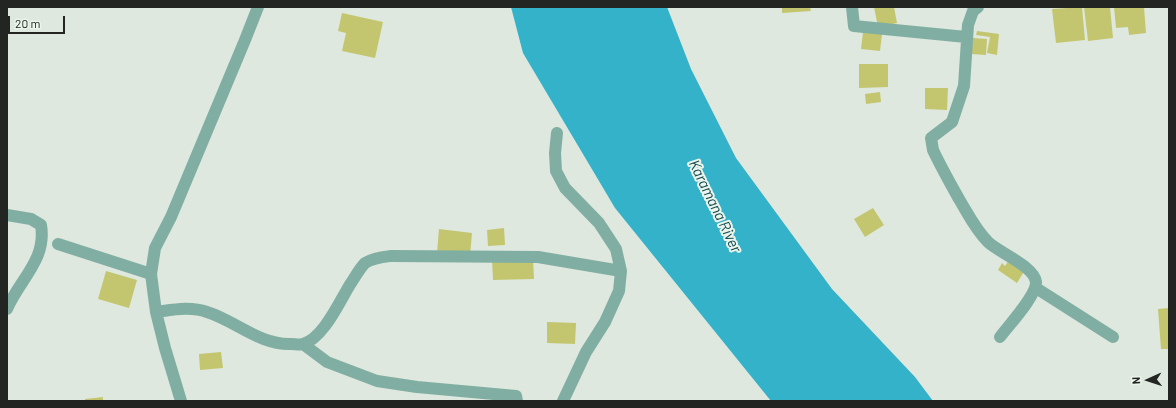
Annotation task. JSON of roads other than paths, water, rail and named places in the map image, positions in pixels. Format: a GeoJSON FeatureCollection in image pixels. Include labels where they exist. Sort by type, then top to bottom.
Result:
{"type":"FeatureCollection","features":[{"type":"Feature","properties":{"kind":"street"},"geometry":{"type":"LineString","coordinates":[[181,401],[156,312],[151,274],[155,248],[171,217],[246,40],[258,7]]}},
{"type":"Feature","properties":{"kind":"street"},"geometry":{"type":"LineString","coordinates":[[852,7],[854,26],[966,38]]}},
{"type":"Feature","properties":{"kind":"street"},"geometry":{"type":"LineString","coordinates":[[978,7],[973,11],[968,25],[964,86],[952,122],[932,138],[933,150],[972,222],[988,243],[1018,261],[1036,280],[1036,288],[1031,297],[1000,337]]}},
{"type":"Feature","properties":{"kind":"street"},"geometry":{"type":"LineString","coordinates":[[557,133],[554,153],[556,171],[565,188],[599,223],[616,249],[621,271],[619,291],[605,322],[586,352],[563,401]]}},
{"type":"Feature","properties":{"kind":"street"},"geometry":{"type":"LineString","coordinates":[[7,215],[31,219],[41,225],[43,237],[39,254],[7,310]]}},
{"type":"Feature","properties":{"kind":"street"},"geometry":{"type":"LineString","coordinates":[[58,244],[151,274]]}},
{"type":"Feature","properties":{"kind":"street"},"geometry":{"type":"LineString","coordinates":[[156,312],[187,309],[206,311],[248,333],[280,344],[303,344],[315,338],[327,322],[355,276],[365,264],[376,258],[392,256],[538,257],[621,271]]}},
{"type":"Feature","properties":{"kind":"street"},"geometry":{"type":"LineString","coordinates":[[1036,288],[1113,337]]}},
{"type":"Feature","properties":{"kind":"street"},"geometry":{"type":"LineString","coordinates":[[303,344],[326,362],[377,382],[516,396],[517,401]]}},
{"type":"Feature","properties":{"kind":"water","name":"Karamana River"},"geometry":{"type":"Polygon","coordinates":[[[511,7],[667,7],[691,69],[736,158],[832,289],[915,377],[933,401],[771,401],[615,208],[523,53],[511,7]]]}}]}
